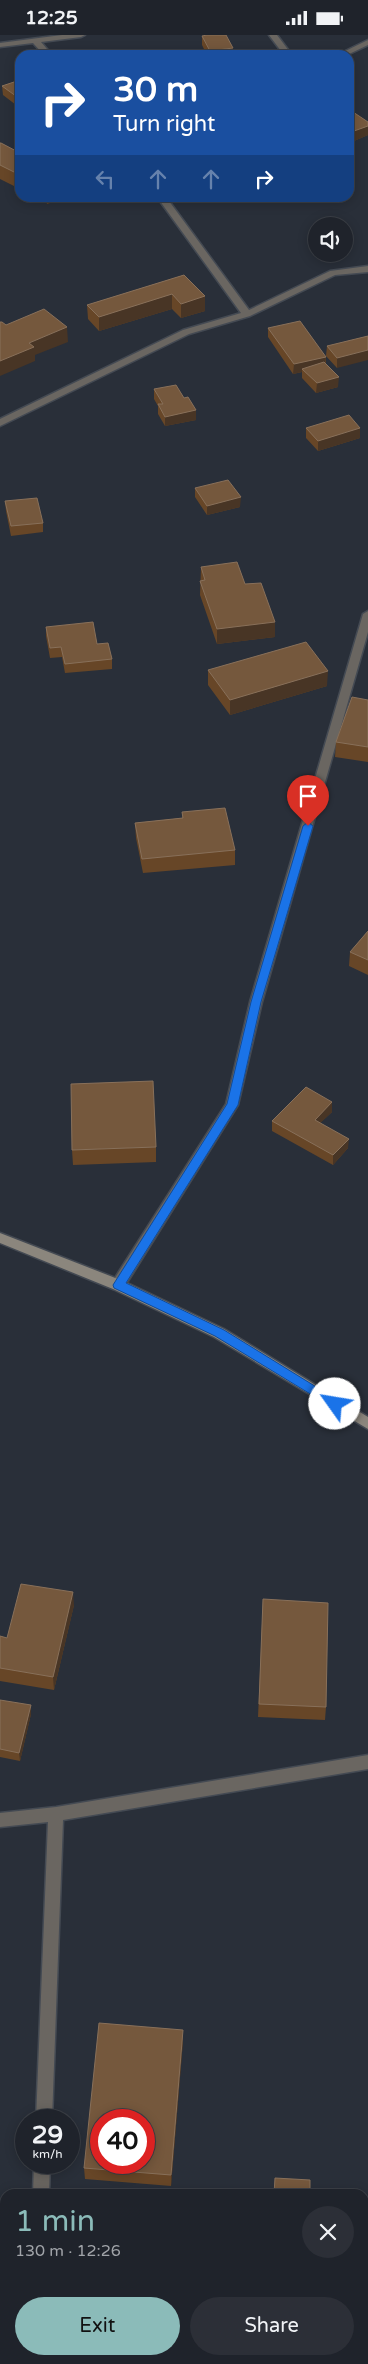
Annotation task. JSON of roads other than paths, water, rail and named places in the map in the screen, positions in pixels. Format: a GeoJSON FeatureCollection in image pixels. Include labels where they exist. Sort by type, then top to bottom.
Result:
{"type":"FeatureCollection","features":[{"type":"Feature","properties":{"kind":"street"},"geometry":{"type":"LineString","coordinates":[[0,45],[81,35]]}},
{"type":"Feature","properties":{"kind":"street"},"geometry":{"type":"LineString","coordinates":[[273,35],[284,50]]}},
{"type":"Feature","properties":{"kind":"street"},"geometry":{"type":"LineString","coordinates":[[35,41],[43,50]]}},
{"type":"Feature","properties":{"kind":"street"},"geometry":{"type":"LineString","coordinates":[[351,50],[368,42]]}},
{"type":"Feature","properties":{"kind":"street"},"geometry":{"type":"LineString","coordinates":[[165,202],[247,314]]}},
{"type":"Feature","properties":{"kind":"street"},"geometry":{"type":"LineString","coordinates":[[0,423],[24,413],[186,332],[247,314],[333,273],[368,269]]}},
{"type":"Feature","properties":{"kind":"street"},"geometry":{"type":"LineString","coordinates":[[118,1285],[232,1105],[256,1002],[368,614]]}},
{"type":"Feature","properties":{"kind":"street"},"geometry":{"type":"LineString","coordinates":[[0,1239],[118,1285],[219,1333],[368,1424]]}},
{"type":"Feature","properties":{"kind":"street"},"geometry":{"type":"LineString","coordinates":[[0,1820],[56,1814],[368,1762]]}},
{"type":"Feature","properties":{"kind":"street"},"geometry":{"type":"LineString","coordinates":[[44,2109],[56,1814]]}},
{"type":"Feature","properties":{"kind":"street"},"geometry":{"type":"LineString","coordinates":[[41,2189],[42,2174]]}}]}
